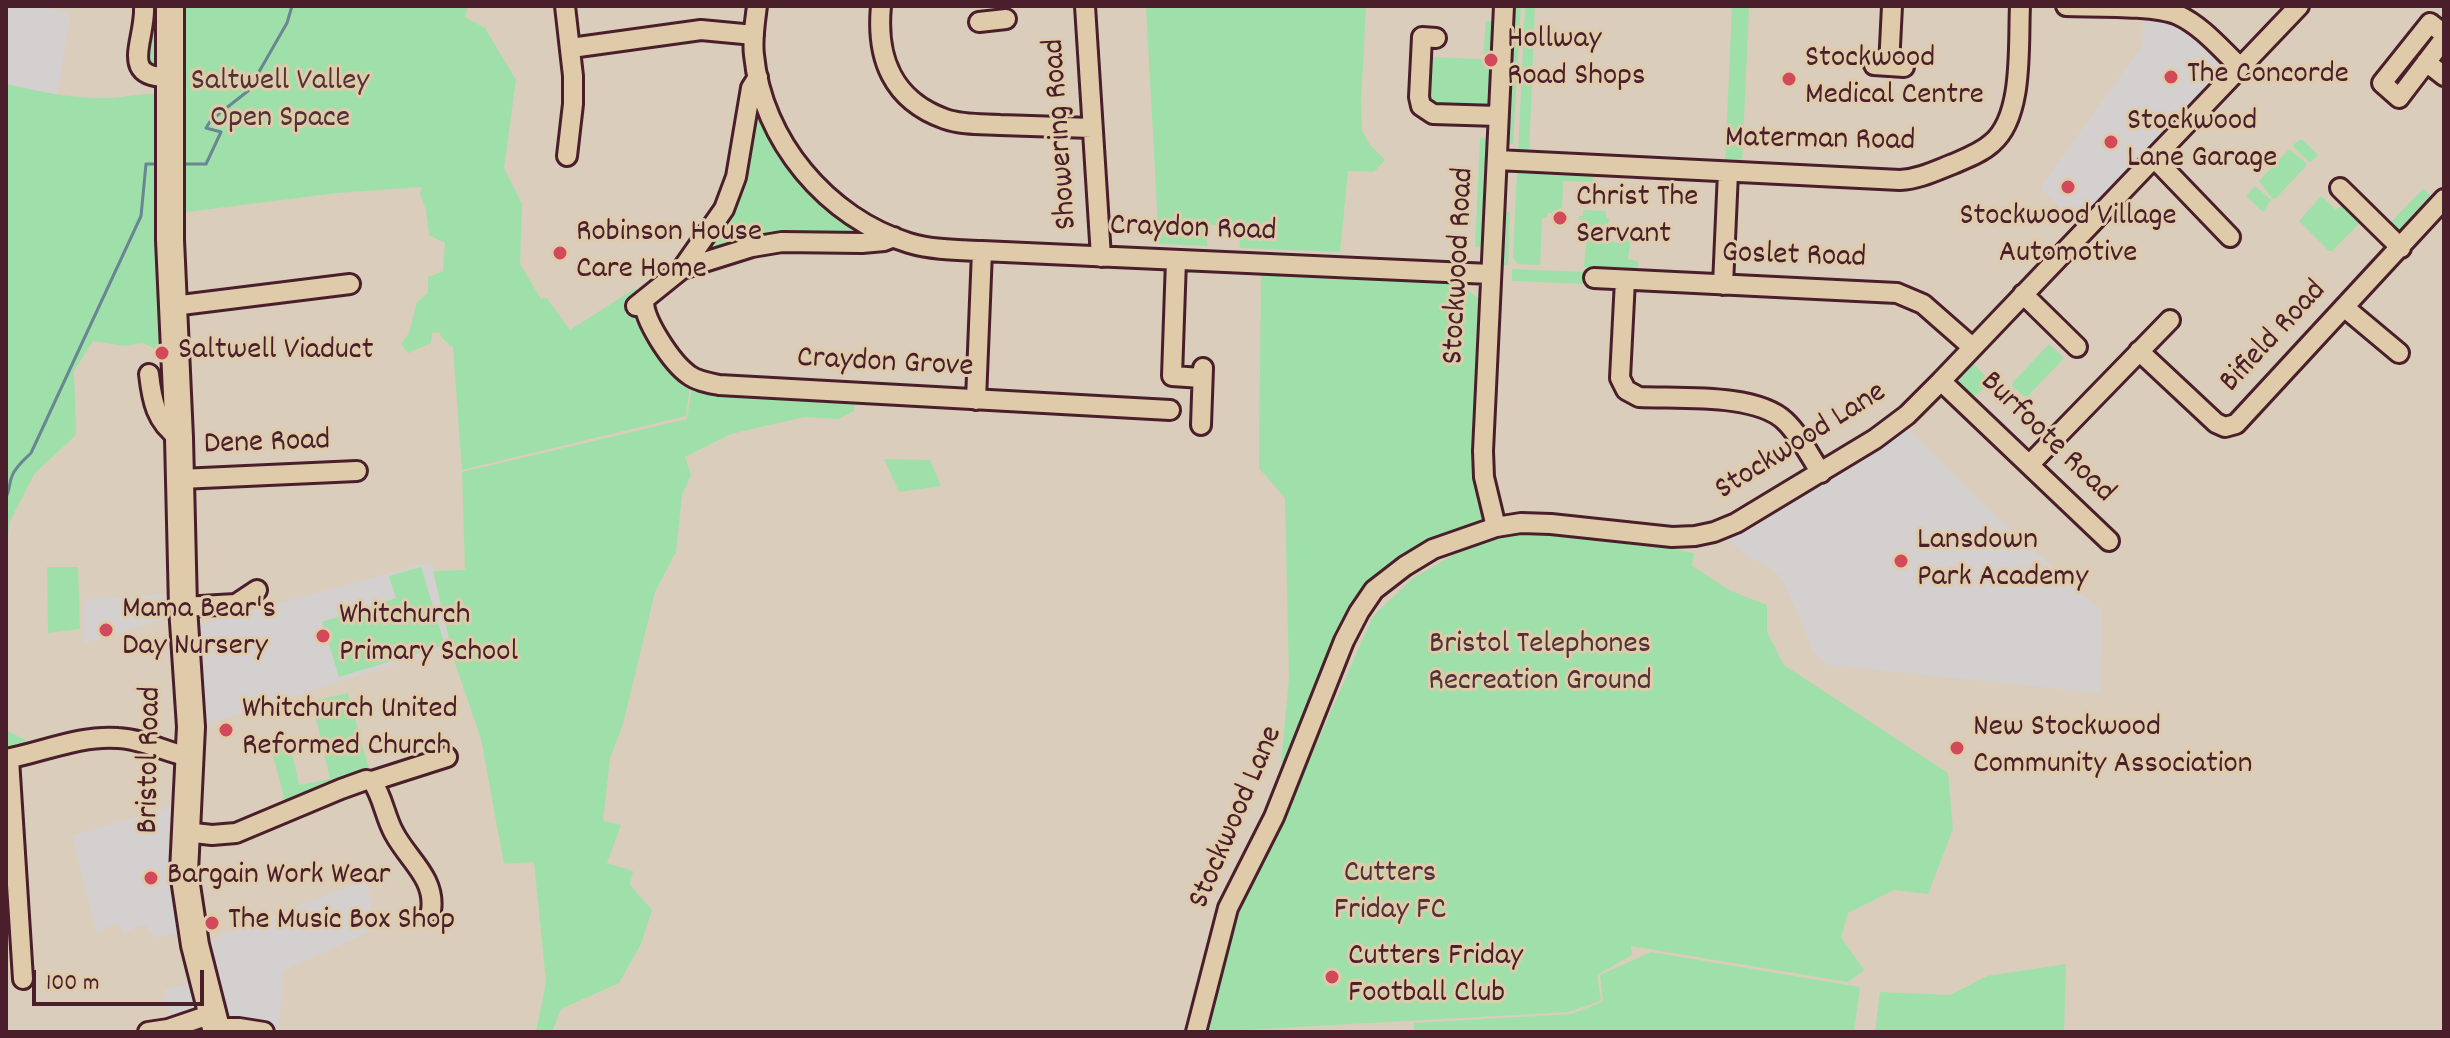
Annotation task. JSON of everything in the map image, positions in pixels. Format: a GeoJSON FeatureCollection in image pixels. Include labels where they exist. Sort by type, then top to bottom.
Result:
{"type":"FeatureCollection","features":[{"type":"Feature","properties":{"kind":"highway","name":"Bristol Road"},"geometry":{"type":"LineString","coordinates":[[170,6],[170,240],[183,607],[191,715],[185,832],[186,896],[215,1025]]}},
{"type":"Feature","properties":{"kind":"street"},"geometry":{"type":"LineString","coordinates":[[144,6],[136,32],[140,69],[145,74],[171,82]]}},
{"type":"Feature","properties":{"kind":"street"},"geometry":{"type":"LineString","coordinates":[[565,6],[571,48],[573,104],[567,156]]}},
{"type":"Feature","properties":{"kind":"street"},"geometry":{"type":"LineString","coordinates":[[757,6],[754,54],[758,77]]}},
{"type":"Feature","properties":{"kind":"street"},"geometry":{"type":"LineString","coordinates":[[881,6],[879,36],[890,75],[905,94],[924,109],[946,120],[970,123],[1092,128]]}},
{"type":"Feature","properties":{"kind":"street","name":"Showering Road"},"geometry":{"type":"LineString","coordinates":[[1085,6],[1101,257]]}},
{"type":"Feature","properties":{"kind":"street","name":"Stockwood Road"},"geometry":{"type":"LineString","coordinates":[[1496,527],[1483,467],[1504,6]]}},
{"type":"Feature","properties":{"kind":"street"},"geometry":{"type":"LineString","coordinates":[[1889,66],[1892,6]]}},
{"type":"Feature","properties":{"kind":"street","name":"Materman Road"},"geometry":{"type":"LineString","coordinates":[[1497,160],[1912,179],[1976,154],[1993,143],[2001,132],[2015,98],[2020,6]]}},
{"type":"Feature","properties":{"kind":"street"},"geometry":{"type":"LineString","coordinates":[[2066,6],[2155,8],[2175,13],[2192,23],[2240,67]]}},
{"type":"Feature","properties":{"kind":"street","name":"Stockwood Lane"},"geometry":{"type":"LineString","coordinates":[[1196,1032],[1228,908],[1274,817],[1325,686],[1359,612],[1374,590],[1433,549],[1496,527],[1521,523],[1551,524],[1672,537],[1714,532],[1736,523],[1875,439],[1907,415],[1941,381],[2299,6]]}},
{"type":"Feature","properties":{"kind":"street"},"geometry":{"type":"LineString","coordinates":[[2430,23],[2444,36],[2426,62],[2399,98],[2382,83],[2430,23]]}},
{"type":"Feature","properties":{"kind":"street"},"geometry":{"type":"LineString","coordinates":[[571,48],[701,30],[754,35]]}},
{"type":"Feature","properties":{"kind":"street"},"geometry":{"type":"LineString","coordinates":[[1436,38],[1422,37],[1421,106],[1433,114],[1498,116]]}},
{"type":"Feature","properties":{"kind":"street"},"geometry":{"type":"LineString","coordinates":[[2426,62],[2444,76]]}},
{"type":"Feature","properties":{"kind":"street","name":"Craydon Road"},"geometry":{"type":"LineString","coordinates":[[758,77],[772,123],[800,168],[820,190],[879,231],[910,243],[982,251],[1490,274]]}},
{"type":"Feature","properties":{"kind":"street","name":"Craydon Road"},"geometry":{"type":"LineString","coordinates":[[640,303],[682,269],[724,209],[736,177],[751,88],[758,77]]}},
{"type":"Feature","properties":{"kind":"street"},"geometry":{"type":"LineString","coordinates":[[2155,159],[2230,237]]}},
{"type":"Feature","properties":{"kind":"street"},"geometry":{"type":"LineString","coordinates":[[1723,285],[1728,172]]}},
{"type":"Feature","properties":{"kind":"street"},"geometry":{"type":"LineString","coordinates":[[2340,188],[2401,248]]}},
{"type":"Feature","properties":{"kind":"street","name":"Bifield Road"},"geometry":{"type":"LineString","coordinates":[[2139,351],[2216,423],[2225,427],[2236,424],[2444,199]]}},
{"type":"Feature","properties":{"kind":"street","name":"Craydon Road"},"geometry":{"type":"LineString","coordinates":[[682,269],[752,247],[782,242],[862,243],[894,237]]}},
{"type":"Feature","properties":{"kind":"street"},"geometry":{"type":"LineString","coordinates":[[976,400],[982,251]]}},
{"type":"Feature","properties":{"kind":"street"},"geometry":{"type":"LineString","coordinates":[[1176,260],[1172,376],[1202,372],[1201,425]]}},
{"type":"Feature","properties":{"kind":"street","name":"Goslet Road"},"geometry":{"type":"LineString","coordinates":[[1594,278],[1897,293],[1923,304],[1972,347]]}},
{"type":"Feature","properties":{"kind":"street"},"geometry":{"type":"LineString","coordinates":[[1625,280],[1620,378],[1626,390],[1639,397],[1740,401],[1758,405],[1786,421],[1821,473]]}},
{"type":"Feature","properties":{"kind":"street"},"geometry":{"type":"LineString","coordinates":[[173,306],[350,284]]}},
{"type":"Feature","properties":{"kind":"street"},"geometry":{"type":"LineString","coordinates":[[2023,294],[2077,347]]}},
{"type":"Feature","properties":{"kind":"street","name":"Craydon Grove"},"geometry":{"type":"LineString","coordinates":[[640,303],[677,364],[690,376],[704,382],[1170,410]]}},
{"type":"Feature","properties":{"kind":"street"},"geometry":{"type":"LineString","coordinates":[[2344,307],[2399,353]]}},
{"type":"Feature","properties":{"kind":"street"},"geometry":{"type":"LineString","coordinates":[[2030,464],[2170,320]]}},
{"type":"Feature","properties":{"kind":"street"},"geometry":{"type":"LineString","coordinates":[[149,374],[153,405],[166,429],[179,438]]}},
{"type":"Feature","properties":{"kind":"street","name":"Burfoote Road"},"geometry":{"type":"LineString","coordinates":[[1941,381],[2109,541]]}},
{"type":"Feature","properties":{"kind":"street","name":"Dene Road"},"geometry":{"type":"LineString","coordinates":[[180,479],[357,471]]}},
{"type":"Feature","properties":{"kind":"street"},"geometry":{"type":"LineString","coordinates":[[183,607],[236,604],[257,590]]}},
{"type":"Feature","properties":{"kind":"street"},"geometry":{"type":"LineString","coordinates":[[23,979],[10,840],[8,759],[92,739],[116,737],[140,742],[169,754],[191,757]]}},
{"type":"Feature","properties":{"kind":"street"},"geometry":{"type":"LineString","coordinates":[[185,832],[212,835],[236,833],[341,789],[447,757]]}},
{"type":"Feature","properties":{"kind":"street"},"geometry":{"type":"LineString","coordinates":[[372,781],[393,832],[437,891],[431,911]]}},
{"type":"Feature","properties":{"kind":"street"},"geometry":{"type":"LineString","coordinates":[[148,1032],[215,1025],[264,1032]]}},
{"type":"Feature","properties":{"kind":"shaded area"},"geometry":{"type":"Polygon","coordinates":[[[9,6],[39,6],[70,14],[58,95],[6,84],[9,6]]]}},
{"type":"Feature","properties":{"kind":"shaded area"},"geometry":{"type":"Polygon","coordinates":[[[2143,20],[2171,23],[2219,64],[2219,75],[2078,225],[2040,188],[2141,47],[2143,20]]]}},
{"type":"Feature","properties":{"kind":"shaded area","name":"Lansdown Park Academy"},"geometry":{"type":"Polygon","coordinates":[[[1908,429],[1999,519],[2102,611],[2100,693],[1828,665],[1814,652],[1782,578],[1766,564],[1747,557],[1728,539],[1908,429]]]}},
{"type":"Feature","properties":{"kind":"shaded area","name":"Whitchurch Primary School"},"geometry":{"type":"Polygon","coordinates":[[[431,562],[451,647],[201,726],[198,625],[431,562]]]}},
{"type":"Feature","properties":{"kind":"shaded area","name":"Mama Bear's Day Nursery"},"geometry":{"type":"Polygon","coordinates":[[[170,594],[172,617],[84,644],[83,599],[170,594]]]}},
{"type":"Feature","properties":{"kind":"shaded area"},"geometry":{"type":"Polygon","coordinates":[[[174,806],[168,831],[169,858],[180,933],[155,937],[144,924],[124,933],[117,923],[97,933],[72,836],[174,806]]]}},
{"type":"Feature","properties":{"kind":"shaded area"},"geometry":{"type":"Polygon","coordinates":[[[368,879],[374,930],[283,971],[279,1027],[228,1016],[205,1025],[207,1032],[176,1032],[163,991],[209,977],[202,943],[368,879]]]}},
{"type":"Feature","properties":{"kind":"green space"},"geometry":{"type":"Polygon","coordinates":[[[148,6],[161,6],[163,70],[147,70],[144,54],[148,6]]]}},
{"type":"Feature","properties":{"kind":"green space","name":"Saltwell Valley Open Space"},"geometry":{"type":"Polygon","coordinates":[[[179,6],[468,6],[465,17],[485,28],[516,80],[504,168],[522,204],[520,264],[541,299],[546,297],[570,330],[634,289],[638,290],[635,300],[690,385],[686,416],[462,470],[453,348],[439,332],[432,333],[431,343],[408,353],[401,344],[409,333],[417,302],[428,293],[428,277],[443,271],[445,243],[429,235],[426,210],[420,194],[422,187],[337,193],[179,213],[179,6]]]}},
{"type":"Feature","properties":{"kind":"green space"},"geometry":{"type":"Polygon","coordinates":[[[1146,6],[1366,6],[1362,131],[1370,145],[1385,160],[1374,172],[1348,171],[1340,252],[1240,248],[1239,226],[1208,225],[1207,246],[1159,244],[1146,6]]]}},
{"type":"Feature","properties":{"kind":"green space"},"geometry":{"type":"Polygon","coordinates":[[[1510,6],[1521,6],[1513,144],[1503,144],[1510,6]]]}},
{"type":"Feature","properties":{"kind":"green space"},"geometry":{"type":"Polygon","coordinates":[[[1525,6],[1535,6],[1529,154],[1518,153],[1525,6]]]}},
{"type":"Feature","properties":{"kind":"green space"},"geometry":{"type":"Polygon","coordinates":[[[1732,6],[1749,6],[1742,164],[1725,163],[1732,6]]]}},
{"type":"Feature","properties":{"kind":"green space"},"geometry":{"type":"Polygon","coordinates":[[[1486,21],[1497,21],[1491,108],[1428,107],[1425,57],[1483,59],[1486,21]]]}},
{"type":"Feature","properties":{"kind":"green space"},"geometry":{"type":"Polygon","coordinates":[[[6,84],[89,98],[159,94],[163,343],[158,350],[142,343],[125,346],[93,341],[74,371],[76,435],[35,473],[10,521],[6,550],[6,84]]]}},
{"type":"Feature","properties":{"kind":"green space"},"geometry":{"type":"Polygon","coordinates":[[[756,119],[765,122],[851,223],[854,229],[852,236],[717,249],[713,245],[713,236],[751,123],[756,119]]]}},
{"type":"Feature","properties":{"kind":"green space"},"geometry":{"type":"Polygon","coordinates":[[[1480,138],[1491,138],[1485,248],[1475,247],[1480,138]]]}},
{"type":"Feature","properties":{"kind":"green space"},"geometry":{"type":"Polygon","coordinates":[[[2303,140],[2318,155],[2311,162],[2294,148],[2293,145],[2303,140]]]}},
{"type":"Feature","properties":{"kind":"green space"},"geometry":{"type":"Polygon","coordinates":[[[2289,149],[2306,166],[2276,198],[2272,198],[2259,181],[2289,149]]]}},
{"type":"Feature","properties":{"kind":"green space"},"geometry":{"type":"Polygon","coordinates":[[[1529,169],[1594,169],[1593,182],[1563,181],[1562,213],[1548,213],[1547,217],[1542,218],[1540,265],[1518,264],[1513,258],[1517,172],[1529,169]]]}},
{"type":"Feature","properties":{"kind":"green space"},"geometry":{"type":"Polygon","coordinates":[[[2255,186],[2271,200],[2263,212],[2246,196],[2255,186]]]}},
{"type":"Feature","properties":{"kind":"green space"},"geometry":{"type":"Polygon","coordinates":[[[2423,189],[2435,199],[2400,235],[2388,225],[2423,189]]]}},
{"type":"Feature","properties":{"kind":"green space"},"geometry":{"type":"Polygon","coordinates":[[[2321,196],[2336,210],[2346,201],[2364,219],[2332,251],[2299,221],[2321,196]]]}},
{"type":"Feature","properties":{"kind":"green space"},"geometry":{"type":"Polygon","coordinates":[[[1583,210],[1606,211],[1606,218],[1610,219],[1605,223],[1601,239],[1623,244],[1626,236],[1631,237],[1628,259],[1638,261],[1638,270],[1584,267],[1587,230],[1584,230],[1585,220],[1579,220],[1583,210]]]}},
{"type":"Feature","properties":{"kind":"green space"},"geometry":{"type":"Polygon","coordinates":[[[1499,212],[1510,212],[1508,265],[1497,264],[1499,212]]]}},
{"type":"Feature","properties":{"kind":"green space"},"geometry":{"type":"Polygon","coordinates":[[[1512,269],[1586,272],[1585,284],[1512,281],[1512,269]]]}},
{"type":"Feature","properties":{"kind":"green space"},"geometry":{"type":"Polygon","coordinates":[[[1261,270],[1449,278],[1477,297],[1482,304],[1487,514],[1483,525],[1369,584],[1291,763],[1281,763],[1289,678],[1285,498],[1259,468],[1261,270]]]}},
{"type":"Feature","properties":{"kind":"green space"},"geometry":{"type":"Polygon","coordinates":[[[2049,344],[2064,358],[2027,397],[2023,396],[2012,386],[2013,382],[2049,344]]]}},
{"type":"Feature","properties":{"kind":"green space"},"geometry":{"type":"Polygon","coordinates":[[[1973,363],[1991,382],[1972,399],[1958,383],[1973,363]]]}},
{"type":"Feature","properties":{"kind":"green space"},"geometry":{"type":"Polygon","coordinates":[[[692,385],[855,401],[854,411],[838,419],[804,417],[731,434],[685,457],[691,475],[682,495],[676,552],[655,592],[623,724],[610,758],[603,821],[621,825],[607,863],[633,871],[630,885],[652,910],[641,944],[619,983],[561,1009],[552,1032],[536,1032],[546,982],[534,862],[504,864],[481,739],[455,663],[433,571],[465,570],[462,472],[687,419],[692,385]]]}},
{"type":"Feature","properties":{"kind":"green space"},"geometry":{"type":"Polygon","coordinates":[[[884,459],[930,460],[941,486],[899,492],[884,459]]]}},
{"type":"Feature","properties":{"kind":"green space"},"geometry":{"type":"Polygon","coordinates":[[[1519,532],[1634,541],[1694,553],[1692,566],[1731,591],[1767,605],[1767,632],[1784,665],[1948,773],[1953,829],[1928,894],[1894,890],[1848,913],[1841,937],[1864,970],[1848,982],[1631,946],[1632,955],[1597,975],[1601,1001],[1569,1012],[1207,1032],[1217,976],[1234,916],[1267,856],[1373,616],[1413,578],[1471,545],[1519,532]]]}},
{"type":"Feature","properties":{"kind":"green space"},"geometry":{"type":"Polygon","coordinates":[[[47,567],[78,567],[80,629],[48,633],[47,567]]]}},
{"type":"Feature","properties":{"kind":"green space"},"geometry":{"type":"Polygon","coordinates":[[[421,567],[445,645],[339,677],[322,622],[396,598],[389,576],[421,567]]]}},
{"type":"Feature","properties":{"kind":"green space"},"geometry":{"type":"Polygon","coordinates":[[[348,693],[369,769],[285,801],[272,752],[291,747],[299,785],[330,779],[312,701],[348,693]]]}},
{"type":"Feature","properties":{"kind":"green space"},"geometry":{"type":"Polygon","coordinates":[[[6,730],[26,740],[24,748],[6,756],[6,730]]]}},
{"type":"Feature","properties":{"kind":"green space"},"geometry":{"type":"Polygon","coordinates":[[[1651,952],[1860,987],[1854,1032],[1414,1032],[1414,1023],[1571,1014],[1603,1002],[1600,975],[1651,952]]]}},
{"type":"Feature","properties":{"kind":"green space"},"geometry":{"type":"Polygon","coordinates":[[[2066,964],[2064,1032],[1875,1032],[1880,992],[1950,995],[1987,976],[2066,964]]]}},
{"type":"Feature","properties":{"kind":"waterway"},"geometry":{"type":"LineString","coordinates":[[182,164],[206,164],[221,132],[206,128],[211,120],[248,91],[287,23],[292,6]]}},
{"type":"Feature","properties":{"kind":"waterway"},"geometry":{"type":"LineString","coordinates":[[6,497],[14,472],[31,453],[141,216],[146,164],[158,164]]}},
{"type":"Feature","properties":{"kind":"place","name":"Hollway Road Shops"},"geometry":{"type":"Point","coordinates":[1491,60]}},
{"type":"Feature","properties":{"kind":"place","name":"The Concorde"},"geometry":{"type":"Point","coordinates":[2171,77]}},
{"type":"Feature","properties":{"kind":"place","name":"Stockwood Medical Centre"},"geometry":{"type":"Point","coordinates":[1789,79]}},
{"type":"Feature","properties":{"kind":"place","name":"Stockwood Lane Garage"},"geometry":{"type":"Point","coordinates":[2111,142]}},
{"type":"Feature","properties":{"kind":"place","name":"Stockwood Village Automotive"},"geometry":{"type":"Point","coordinates":[2068,187]}},
{"type":"Feature","properties":{"kind":"place","name":"Christ The Servant"},"geometry":{"type":"Point","coordinates":[1560,218]}},
{"type":"Feature","properties":{"kind":"place","name":"Robinson House Care Home"},"geometry":{"type":"Point","coordinates":[560,253]}},
{"type":"Feature","properties":{"kind":"place","name":"Saltwell Viaduct"},"geometry":{"type":"Point","coordinates":[162,353]}},
{"type":"Feature","properties":{"kind":"place","name":"Lansdown Park Academy"},"geometry":{"type":"Point","coordinates":[1901,561]}},
{"type":"Feature","properties":{"kind":"place","name":"Mama Bear's Day Nursery"},"geometry":{"type":"Point","coordinates":[106,630]}},
{"type":"Feature","properties":{"kind":"place","name":"Whitchurch Primary School"},"geometry":{"type":"Point","coordinates":[323,636]}},
{"type":"Feature","properties":{"kind":"place","name":"Whitchurch United Reformed Church"},"geometry":{"type":"Point","coordinates":[226,730]}},
{"type":"Feature","properties":{"kind":"place","name":"New Stockwood Community Association"},"geometry":{"type":"Point","coordinates":[1957,748]}},
{"type":"Feature","properties":{"kind":"place","name":"Bargain Work Wear"},"geometry":{"type":"Point","coordinates":[151,878]}},
{"type":"Feature","properties":{"kind":"place","name":"The Music Box Shop"},"geometry":{"type":"Point","coordinates":[212,923]}},
{"type":"Feature","properties":{"kind":"place","name":"Cutters Friday Football Club"},"geometry":{"type":"Point","coordinates":[1332,977]}},
{"type":"Feature","properties":{"kind":"park label","name":"Bristol Telephones Recreation Ground"},"geometry":{"type":"Point","coordinates":[1540,666]}},
{"type":"Feature","properties":{"kind":"park label","name":"Cutters Friday FC"},"geometry":{"type":"Point","coordinates":[1390,894]}}]}
